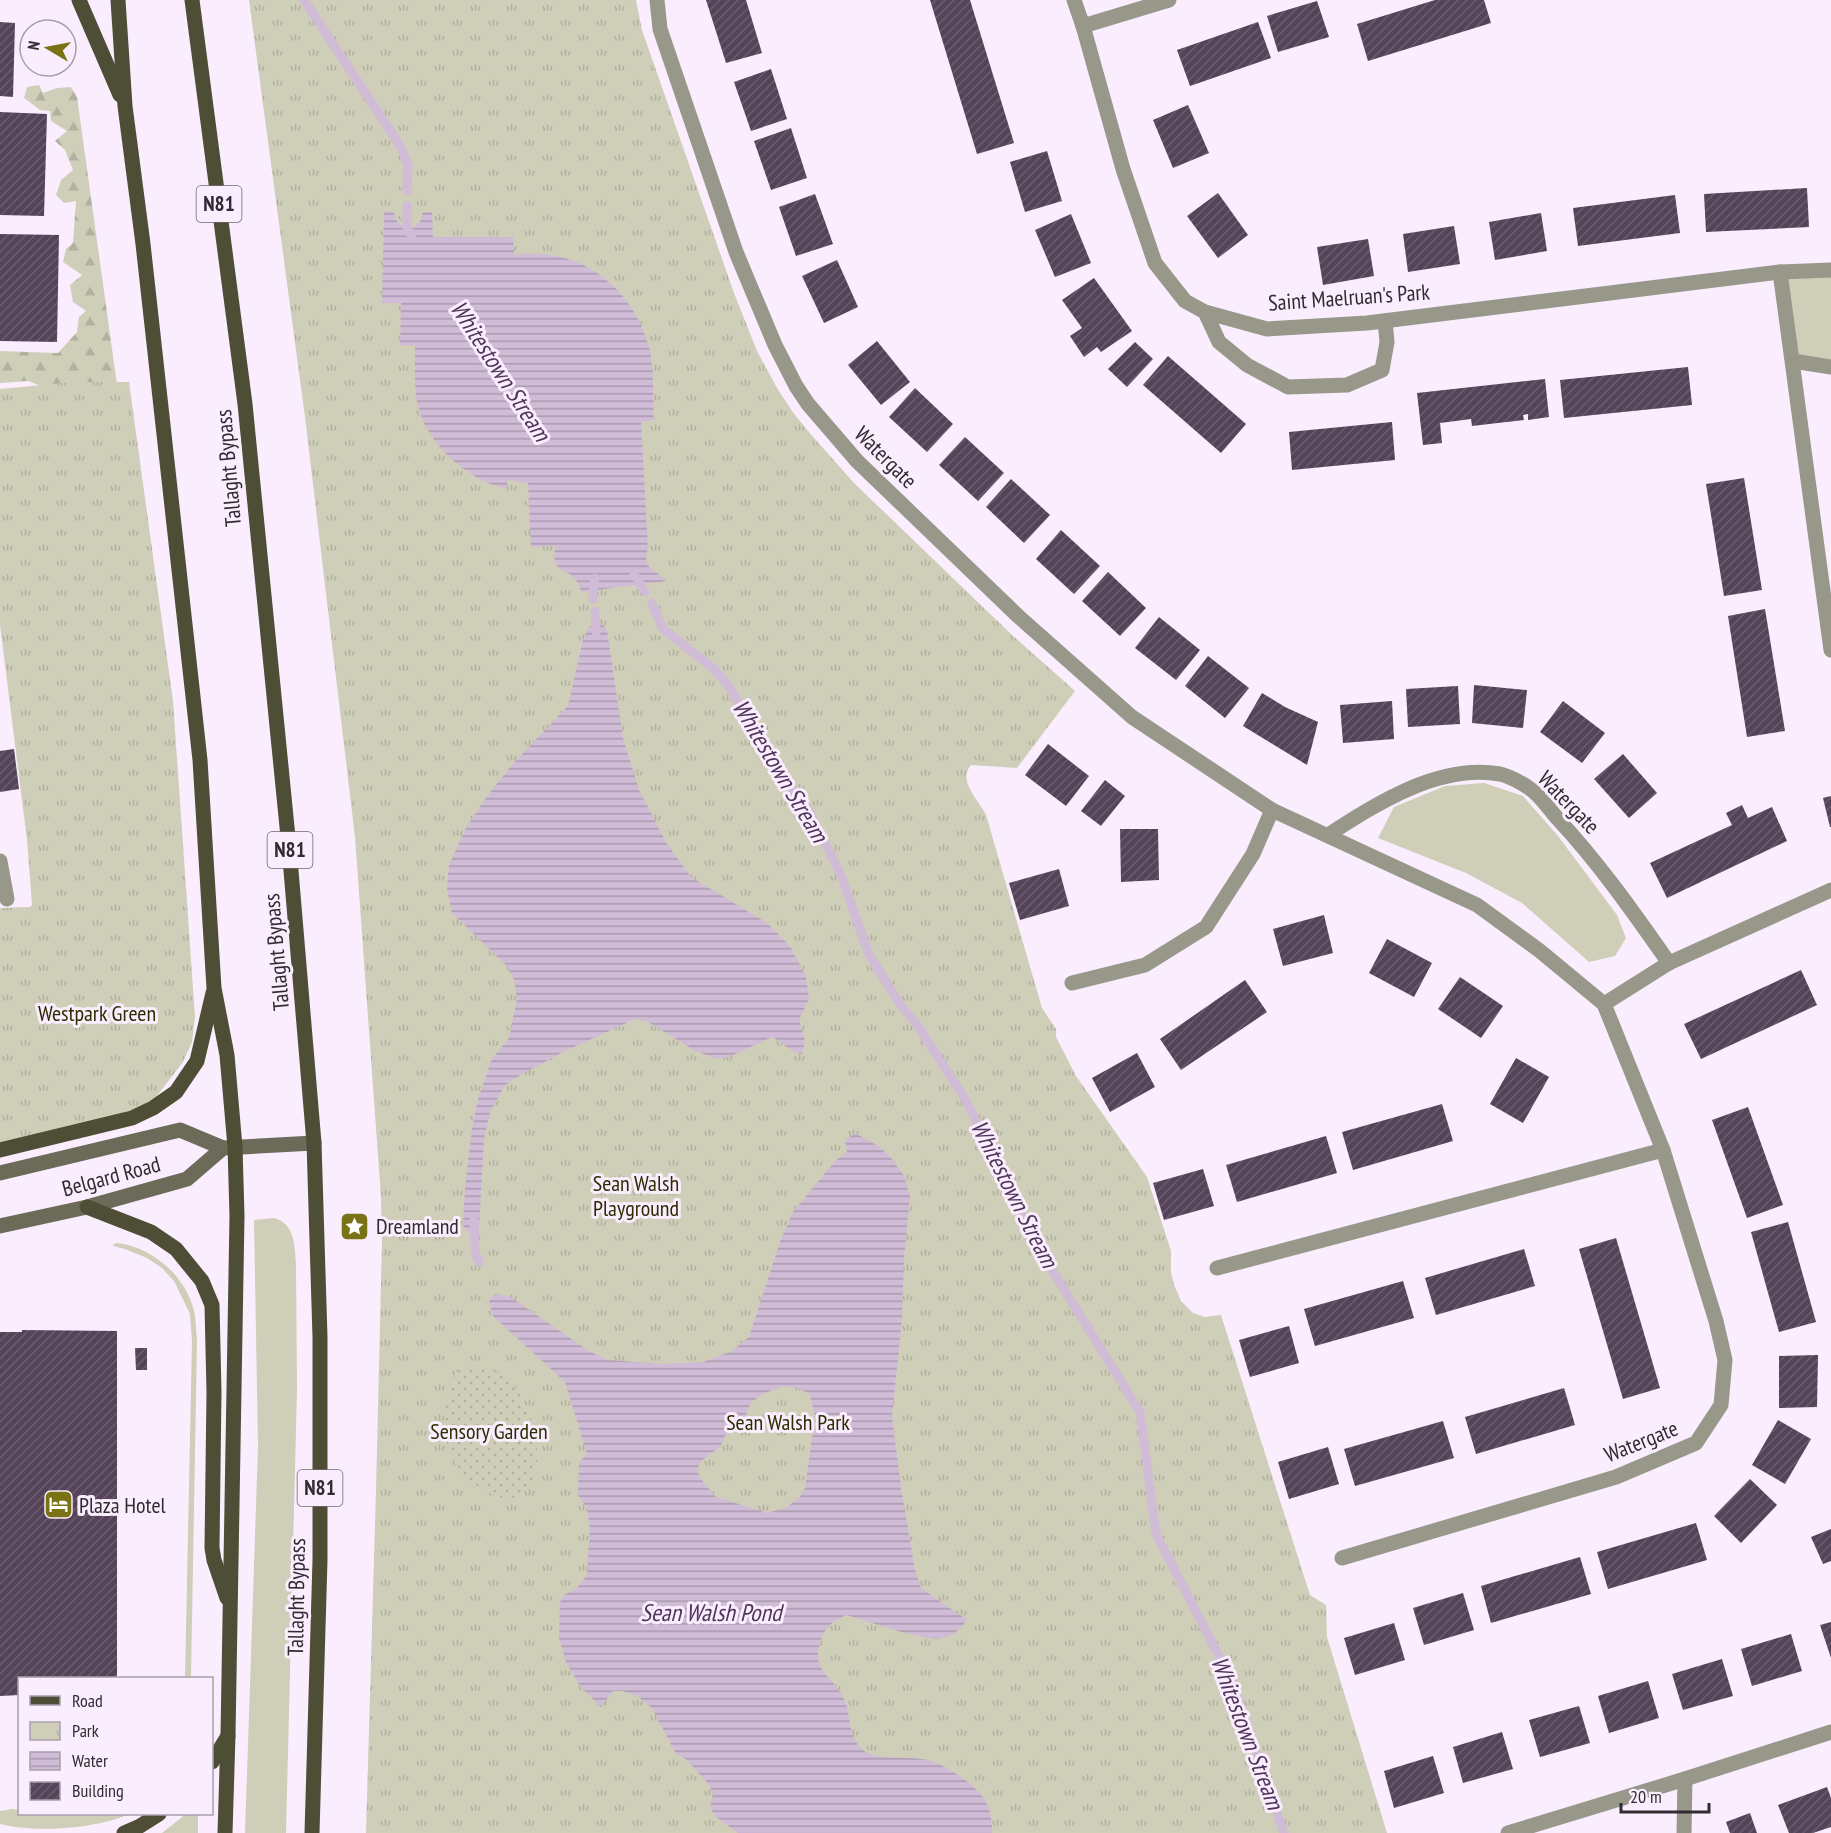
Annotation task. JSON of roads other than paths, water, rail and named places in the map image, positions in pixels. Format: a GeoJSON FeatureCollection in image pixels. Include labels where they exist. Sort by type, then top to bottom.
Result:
{"type":"FeatureCollection","features":[{"type":"Feature","properties":{"kind":"main road"},"geometry":{"type":"LineString","coordinates":[[79,0],[125,106]]}},
{"type":"Feature","properties":{"kind":"main road"},"geometry":{"type":"LineString","coordinates":[[118,0],[125,106],[143,244],[200,760],[214,988],[226,1055],[229,1147],[237,1216],[225,1833]]}},
{"type":"Feature","properties":{"kind":"main road","name":"Tallaght Bypass"},"geometry":{"type":"LineString","coordinates":[[193,1],[245,404],[289,847],[314,1143],[320,1325],[320,1560],[312,1833]]}},
{"type":"Feature","properties":{"kind":"main road"},"geometry":{"type":"LineString","coordinates":[[0,1150],[132,1118],[153,1108],[176,1092],[197,1061],[214,988]]}},
{"type":"Feature","properties":{"kind":"main road","name":"Belgard Road"},"geometry":{"type":"LineString","coordinates":[[0,1173],[180,1130],[229,1147],[314,1143]]}},
{"type":"Feature","properties":{"kind":"main road","name":"Belgard Road"},"geometry":{"type":"LineString","coordinates":[[0,1226],[87,1207],[187,1179],[229,1147]]}},
{"type":"Feature","properties":{"kind":"main road"},"geometry":{"type":"LineString","coordinates":[[87,1207],[151,1232],[176,1249],[202,1281],[212,1305],[214,1392],[212,1548],[214,1560],[231,1606]]}},
{"type":"Feature","properties":{"kind":"main road"},"geometry":{"type":"LineString","coordinates":[[213,1760],[228,1735]]}},
{"type":"Feature","properties":{"kind":"main road"},"geometry":{"type":"LineString","coordinates":[[124,1833],[157,1815]]}},
{"type":"Feature","properties":{"kind":"street","name":"Watergate"},"geometry":{"type":"LineString","coordinates":[[657,0],[660,29],[736,252],[775,345],[796,386],[808,404],[843,445],[1018,616],[1132,717],[1272,810],[1477,905],[1540,951],[1604,1004],[1663,1150],[1716,1321],[1725,1360],[1721,1406],[1696,1443],[1616,1477],[1341,1558]]}},
{"type":"Feature","properties":{"kind":"street","name":"Saint Maelruan's Park"},"geometry":{"type":"LineString","coordinates":[[1074,0],[1123,169],[1155,262],[1185,301],[1205,312],[1267,329],[1385,321],[1780,272],[1831,270]]}},
{"type":"Feature","properties":{"kind":"street"},"geometry":{"type":"LineString","coordinates":[[1083,26],[1169,0]]}},
{"type":"Feature","properties":{"kind":"street"},"geometry":{"type":"LineString","coordinates":[[1780,272],[1831,650]]}},
{"type":"Feature","properties":{"kind":"street"},"geometry":{"type":"LineString","coordinates":[[1205,312],[1220,342],[1247,365],[1288,387],[1347,385],[1382,370],[1387,342],[1385,321]]}},
{"type":"Feature","properties":{"kind":"street"},"geometry":{"type":"LineString","coordinates":[[1793,361],[1831,367]]}},
{"type":"Feature","properties":{"kind":"street","name":"Watergate"},"geometry":{"type":"LineString","coordinates":[[1328,835],[1357,816],[1421,782],[1467,773],[1502,774],[1531,789],[1572,834],[1616,888],[1670,963]]}},
{"type":"Feature","properties":{"kind":"street"},"geometry":{"type":"LineString","coordinates":[[1072,983],[1145,965],[1206,927],[1253,854],[1272,810]]}},
{"type":"Feature","properties":{"kind":"street"},"geometry":{"type":"LineString","coordinates":[[0,861],[7,899]]}},
{"type":"Feature","properties":{"kind":"street"},"geometry":{"type":"LineString","coordinates":[[1604,1004],[1670,963],[1831,890]]}},
{"type":"Feature","properties":{"kind":"street"},"geometry":{"type":"LineString","coordinates":[[1217,1268],[1663,1150]]}},
{"type":"Feature","properties":{"kind":"street"},"geometry":{"type":"LineString","coordinates":[[1508,1833],[1831,1732]]}},
{"type":"Feature","properties":{"kind":"street"},"geometry":{"type":"LineString","coordinates":[[1684,1833],[1685,1779]]}},
{"type":"Feature","properties":{"kind":"water"},"geometry":{"type":"Polygon","coordinates":[[[384,211],[394,212],[398,223],[404,227],[415,227],[420,222],[423,212],[432,212],[433,237],[513,237],[514,255],[557,256],[577,262],[594,271],[624,297],[644,332],[650,351],[654,420],[641,422],[648,549],[646,561],[666,581],[581,592],[575,579],[557,566],[555,546],[531,547],[528,483],[508,480],[506,489],[476,477],[450,458],[429,432],[417,402],[415,346],[400,345],[401,303],[382,303],[384,211]]]}},
{"type":"Feature","properties":{"kind":"water"},"geometry":{"type":"Polygon","coordinates":[[[596,622],[607,630],[623,738],[639,790],[667,844],[691,877],[767,923],[790,946],[806,977],[809,999],[799,1020],[805,1041],[802,1054],[794,1052],[772,1037],[729,1057],[716,1059],[694,1050],[648,1022],[635,1019],[565,1051],[524,1073],[505,1085],[490,1112],[484,1139],[479,1227],[470,1233],[463,1226],[465,1188],[478,1099],[492,1059],[509,1038],[517,999],[514,980],[507,966],[452,913],[447,889],[449,865],[466,828],[485,799],[511,766],[568,706],[583,640],[588,628],[596,622]]]}},
{"type":"Feature","properties":{"kind":"water","name":"Sean Walsh Pond"},"geometry":{"type":"Polygon","coordinates":[[[857,1134],[880,1147],[892,1159],[904,1176],[910,1196],[904,1258],[902,1318],[892,1416],[901,1488],[915,1570],[921,1588],[967,1620],[953,1634],[933,1638],[909,1634],[846,1615],[825,1631],[818,1651],[819,1660],[821,1668],[842,1695],[854,1738],[862,1749],[874,1755],[927,1760],[951,1771],[969,1783],[986,1802],[990,1813],[992,1833],[738,1833],[715,1816],[710,1807],[713,1795],[710,1786],[687,1760],[676,1754],[652,1708],[637,1696],[622,1691],[613,1691],[601,1707],[580,1686],[566,1662],[559,1638],[560,1602],[564,1595],[576,1589],[587,1575],[590,1529],[587,1508],[578,1495],[579,1463],[587,1454],[565,1382],[493,1316],[489,1302],[494,1294],[509,1296],[589,1351],[608,1360],[666,1364],[703,1362],[732,1351],[749,1337],[781,1239],[793,1212],[835,1161],[847,1152],[845,1141],[857,1134]],[[784,1386],[762,1394],[751,1403],[742,1424],[725,1436],[720,1447],[701,1461],[697,1470],[701,1479],[716,1497],[767,1513],[787,1507],[800,1497],[805,1488],[815,1417],[810,1394],[800,1389],[784,1386]]]}},
{"type":"Feature","properties":{"kind":"waterway","name":"Whitestown Stream"},"geometry":{"type":"LineString","coordinates":[[304,0],[401,147],[408,166],[407,191]]}},
{"type":"Feature","properties":{"kind":"waterway","name":"Whitestown Stream"},"geometry":{"type":"LineString","coordinates":[[407,206],[407,228],[412,236]]}},
{"type":"Feature","properties":{"kind":"waterway","name":"Whitestown Stream"},"geometry":{"type":"LineString","coordinates":[[634,574],[645,592]]}},
{"type":"Feature","properties":{"kind":"waterway"},"geometry":{"type":"LineString","coordinates":[[593,599],[595,578]]}},
{"type":"Feature","properties":{"kind":"waterway","name":"Whitestown Stream"},"geometry":{"type":"LineString","coordinates":[[652,603],[662,628],[714,669],[731,689],[768,759],[809,811],[841,875],[869,955],[965,1099],[1036,1244],[1140,1412],[1156,1534],[1232,1681],[1284,1833]]}},
{"type":"Feature","properties":{"kind":"waterway"},"geometry":{"type":"LineString","coordinates":[[595,611],[596,632]]}},
{"type":"Feature","properties":{"kind":"waterway"},"geometry":{"type":"LineString","coordinates":[[474,1220],[475,1245]]}},
{"type":"Feature","properties":{"kind":"waterway"},"geometry":{"type":"LineString","coordinates":[[475,1252],[479,1262]]}},
{"type":"Feature","properties":{"kind":"place","name":"Dreamland"},"geometry":{"type":"Point","coordinates":[355,1226]}},
{"type":"Feature","properties":{"kind":"place","name":"Plaza Hotel"},"geometry":{"type":"Point","coordinates":[58,1505]}},
{"type":"Feature","properties":{"kind":"park label","name":"Westpark Green"},"geometry":{"type":"Point","coordinates":[97,1013]}},
{"type":"Feature","properties":{"kind":"park label","name":"Sean Walsh Playground"},"geometry":{"type":"Point","coordinates":[636,1196]}},
{"type":"Feature","properties":{"kind":"park label","name":"Sean Walsh Park"},"geometry":{"type":"Point","coordinates":[788,1422]}},
{"type":"Feature","properties":{"kind":"park label","name":"Sensory Garden"},"geometry":{"type":"Point","coordinates":[489,1431]}}]}
